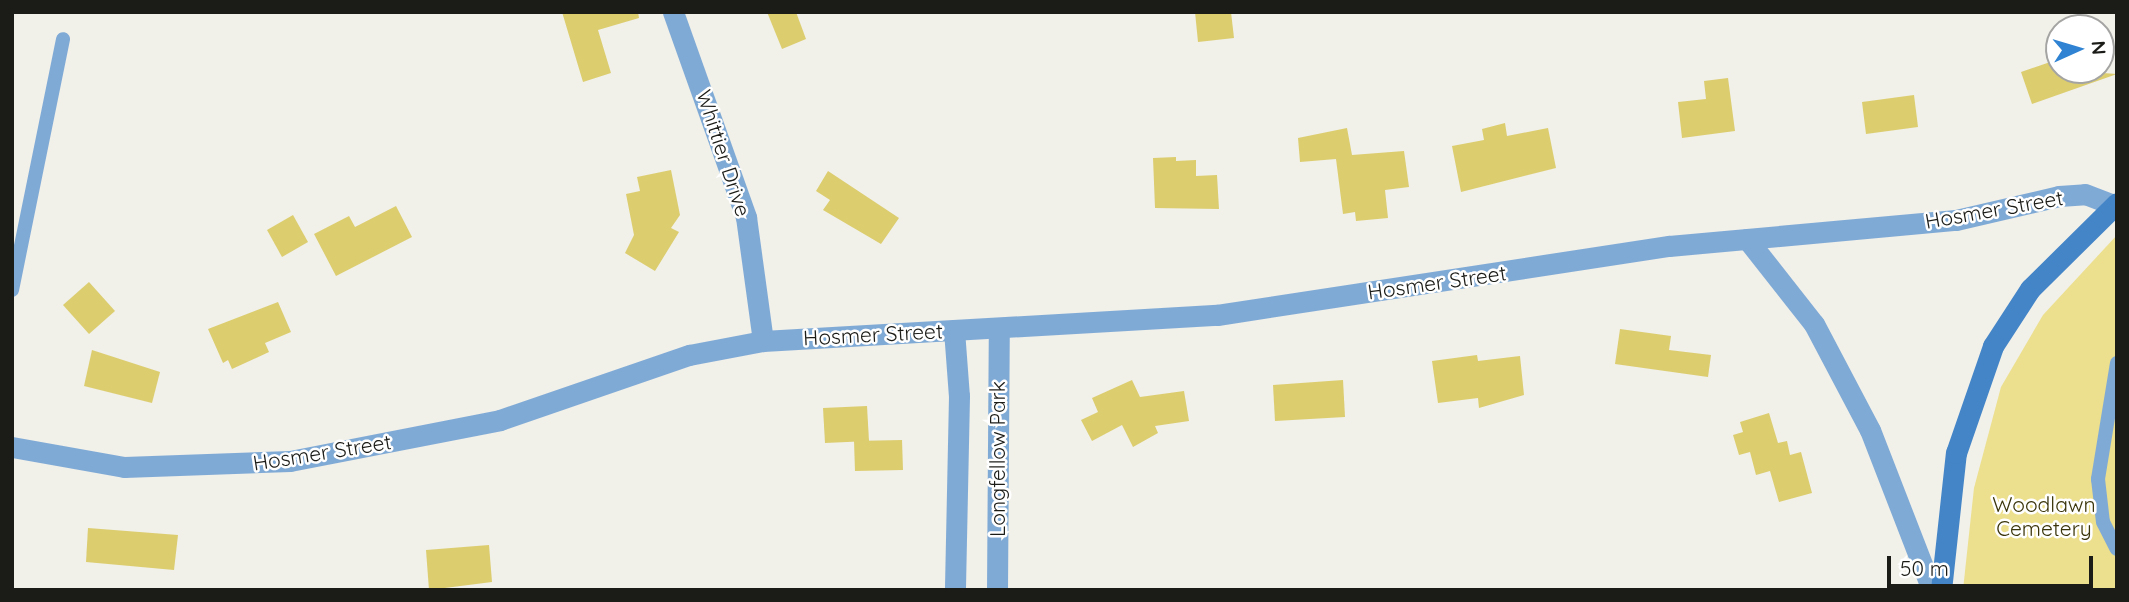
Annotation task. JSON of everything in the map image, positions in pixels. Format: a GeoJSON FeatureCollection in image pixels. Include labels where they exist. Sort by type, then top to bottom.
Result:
{"type":"FeatureCollection","features":[{"type":"Feature","properties":{"kind":"street","name":"Whittier Drive"},"geometry":{"type":"LineString","coordinates":[[673,12],[747,216],[763,341]]}},
{"type":"Feature","properties":{"kind":"street","name":"Hosmer Street"},"geometry":{"type":"LineString","coordinates":[[12,447],[124,467],[290,461],[500,420],[690,355],[763,341],[1217,316],[1747,239],[1956,219],[2074,195],[2116,206]]}},
{"type":"Feature","properties":{"kind":"street"},"geometry":{"type":"LineString","coordinates":[[1941,590],[1956,453],[1993,346],[2031,289],[2116,206]]}},
{"type":"Feature","properties":{"kind":"street"},"geometry":{"type":"LineString","coordinates":[[1747,239],[1814,324],[1864,418],[1932,590]]}},
{"type":"Feature","properties":{"kind":"street","name":"Longfellow Park"},"geometry":{"type":"LineString","coordinates":[[997,590],[999,328]]}},
{"type":"Feature","properties":{"kind":"street","name":"Longfellow Park"},"geometry":{"type":"LineString","coordinates":[[954,330],[959,397],[955,590]]}},
{"type":"Feature","properties":{"kind":"lane"},"geometry":{"type":"LineString","coordinates":[[12,290],[63,38]]}},
{"type":"Feature","properties":{"kind":"lane"},"geometry":{"type":"LineString","coordinates":[[2117,363],[2098,479],[2103,522],[2117,549]]}},
{"type":"Feature","properties":{"kind":"green space","name":"Woodlawn Cemetery"},"geometry":{"type":"Polygon","coordinates":[[[2117,235],[2117,590],[1963,590],[1974,488],[2001,387],[2043,315],[2117,235]]]}},
{"type":"Feature","properties":{"kind":"building"},"geometry":{"type":"Polygon","coordinates":[[[562,12],[638,12],[639,18],[598,30],[611,73],[583,82],[562,12]]]}},
{"type":"Feature","properties":{"kind":"building"},"geometry":{"type":"Polygon","coordinates":[[[767,12],[796,12],[806,39],[782,49],[767,12]]]}},
{"type":"Feature","properties":{"kind":"building"},"geometry":{"type":"Polygon","coordinates":[[[1195,12],[1231,12],[1234,38],[1198,42],[1195,12]]]}},
{"type":"Feature","properties":{"kind":"building"},"geometry":{"type":"Polygon","coordinates":[[[2045,64],[2045,84],[2089,84],[2032,104],[2021,72],[2045,64]]]}},
{"type":"Feature","properties":{"kind":"building"},"geometry":{"type":"Polygon","coordinates":[[[1728,78],[1735,131],[1682,138],[1678,102],[1706,99],[1704,81],[1728,78]]]}},
{"type":"Feature","properties":{"kind":"building"},"geometry":{"type":"Polygon","coordinates":[[[1914,95],[1918,127],[1866,134],[1862,102],[1914,95]]]}},
{"type":"Feature","properties":{"kind":"building"},"geometry":{"type":"Polygon","coordinates":[[[1505,123],[1507,136],[1548,128],[1556,168],[1461,192],[1452,146],[1484,140],[1482,129],[1505,123]]]}},
{"type":"Feature","properties":{"kind":"building"},"geometry":{"type":"Polygon","coordinates":[[[1347,128],[1352,155],[1404,151],[1409,187],[1385,190],[1388,218],[1356,221],[1355,212],[1343,214],[1336,159],[1300,162],[1298,138],[1347,128]]]}},
{"type":"Feature","properties":{"kind":"building"},"geometry":{"type":"Polygon","coordinates":[[[1176,157],[1176,161],[1196,160],[1196,176],[1217,175],[1219,209],[1155,208],[1153,158],[1176,157]]]}},
{"type":"Feature","properties":{"kind":"building"},"geometry":{"type":"Polygon","coordinates":[[[671,170],[680,215],[671,228],[679,232],[655,271],[625,253],[634,235],[626,194],[640,191],[637,177],[671,170]]]}},
{"type":"Feature","properties":{"kind":"building"},"geometry":{"type":"Polygon","coordinates":[[[828,171],[899,218],[881,244],[823,210],[830,200],[816,191],[828,171]]]}},
{"type":"Feature","properties":{"kind":"building"},"geometry":{"type":"Polygon","coordinates":[[[396,206],[412,237],[336,276],[314,234],[349,216],[355,227],[396,206]]]}},
{"type":"Feature","properties":{"kind":"building"},"geometry":{"type":"Polygon","coordinates":[[[293,215],[308,242],[282,257],[267,230],[293,215]]]}},
{"type":"Feature","properties":{"kind":"building"},"geometry":{"type":"Polygon","coordinates":[[[89,282],[115,311],[89,334],[63,305],[89,282]]]}},
{"type":"Feature","properties":{"kind":"building"},"geometry":{"type":"Polygon","coordinates":[[[278,302],[291,332],[265,343],[269,352],[232,369],[228,360],[223,363],[208,329],[278,302]]]}},
{"type":"Feature","properties":{"kind":"building"},"geometry":{"type":"Polygon","coordinates":[[[1620,329],[1671,336],[1669,350],[1711,355],[1708,377],[1615,364],[1620,329]]]}},
{"type":"Feature","properties":{"kind":"building"},"geometry":{"type":"Polygon","coordinates":[[[92,350],[160,372],[152,403],[84,386],[92,350]]]}},
{"type":"Feature","properties":{"kind":"building"},"geometry":{"type":"Polygon","coordinates":[[[1477,355],[1478,361],[1520,356],[1524,395],[1479,408],[1478,398],[1438,403],[1432,361],[1477,355]]]}},
{"type":"Feature","properties":{"kind":"building"},"geometry":{"type":"Polygon","coordinates":[[[1132,380],[1140,397],[1184,391],[1189,421],[1155,426],[1158,433],[1133,447],[1122,425],[1092,441],[1081,420],[1098,412],[1092,398],[1132,380]]]}},
{"type":"Feature","properties":{"kind":"building"},"geometry":{"type":"Polygon","coordinates":[[[1343,380],[1345,417],[1275,421],[1273,385],[1343,380]]]}},
{"type":"Feature","properties":{"kind":"building"},"geometry":{"type":"Polygon","coordinates":[[[867,406],[869,441],[825,443],[823,408],[867,406]]]}},
{"type":"Feature","properties":{"kind":"building"},"geometry":{"type":"Polygon","coordinates":[[[1769,413],[1778,443],[1787,441],[1790,455],[1801,452],[1812,493],[1779,502],[1770,471],[1756,475],[1750,452],[1739,455],[1733,435],[1743,432],[1740,422],[1769,413]]]}},
{"type":"Feature","properties":{"kind":"building"},"geometry":{"type":"Polygon","coordinates":[[[902,440],[903,470],[855,471],[854,441],[902,440]]]}},
{"type":"Feature","properties":{"kind":"building"},"geometry":{"type":"Polygon","coordinates":[[[88,528],[178,535],[174,570],[86,562],[88,528]]]}},
{"type":"Feature","properties":{"kind":"building"},"geometry":{"type":"Polygon","coordinates":[[[489,545],[492,582],[429,590],[426,550],[489,545]]]}}]}
